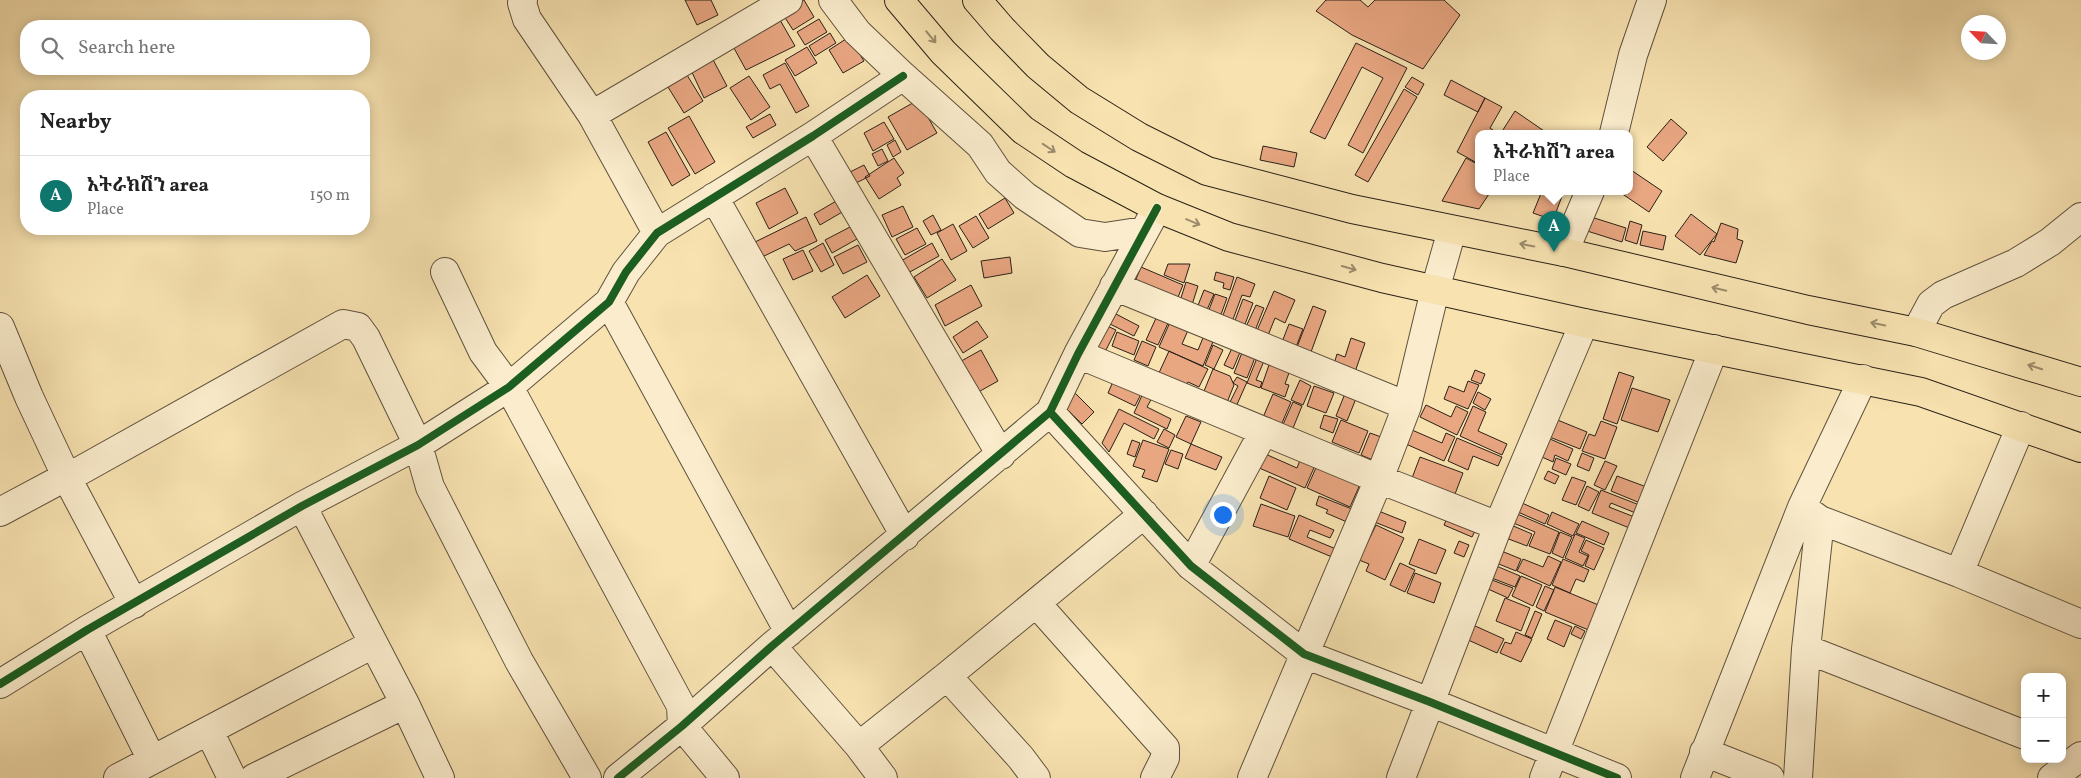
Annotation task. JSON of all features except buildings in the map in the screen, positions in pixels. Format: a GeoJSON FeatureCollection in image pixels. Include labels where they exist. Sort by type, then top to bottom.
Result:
{"type":"FeatureCollection","features":[{"type":"Feature","properties":{"kind":"main road"},"geometry":{"type":"LineString","coordinates":[[899,0],[943,52],[1023,130],[1151,219],[1229,237],[1382,278],[1584,323],[1921,392],[2081,448]]}},
{"type":"Feature","properties":{"kind":"main road"},"geometry":{"type":"LineString","coordinates":[[977,0],[1038,66],[1080,100],[1139,137],[1207,171],[1297,195],[1452,230],[1564,252],[1808,310],[1916,332],[2081,382]]}},
{"type":"Feature","properties":{"kind":"street"},"geometry":{"type":"LineString","coordinates":[[523,0],[522,3],[528,19],[592,115],[657,233]]}},
{"type":"Feature","properties":{"kind":"street"},"geometry":{"type":"LineString","coordinates":[[592,115],[788,0]]}},
{"type":"Feature","properties":{"kind":"street"},"geometry":{"type":"LineString","coordinates":[[833,0],[857,32],[980,145],[998,172],[1024,196],[1080,233],[1105,238],[1151,219]]}},
{"type":"Feature","properties":{"kind":"street"},"geometry":{"type":"LineString","coordinates":[[1615,130],[1633,55],[1652,0]]}},
{"type":"Feature","properties":{"kind":"street"},"geometry":{"type":"LineString","coordinates":[[0,684],[87,630],[302,506],[418,445],[509,387],[609,302],[626,272],[657,233],[813,136],[903,76]]}},
{"type":"Feature","properties":{"kind":"street"},"geometry":{"type":"LineString","coordinates":[[813,136],[1001,455]]}},
{"type":"Feature","properties":{"kind":"street"},"geometry":{"type":"LineString","coordinates":[[1564,252],[1588,195]]}},
{"type":"Feature","properties":{"kind":"street"},"geometry":{"type":"LineString","coordinates":[[714,197],[905,536]]}},
{"type":"Feature","properties":{"kind":"street"},"geometry":{"type":"LineString","coordinates":[[1916,332],[1931,304],[1943,295],[2016,262],[2050,242],[2081,217]]}},
{"type":"Feature","properties":{"kind":"street"},"geometry":{"type":"LineString","coordinates":[[618,778],[682,726],[780,639],[905,536],[1050,412],[1078,354],[1151,219]]}},
{"type":"Feature","properties":{"kind":"street"},"geometry":{"type":"LineString","coordinates":[[1252,778],[1379,479],[1407,406],[1452,230]]}},
{"type":"Feature","properties":{"kind":"street"},"geometry":{"type":"LineString","coordinates":[[445,272],[483,352],[509,387],[681,706],[682,726],[725,778]]}},
{"type":"Feature","properties":{"kind":"street"},"geometry":{"type":"LineString","coordinates":[[1114,286],[1407,406]]}},
{"type":"Feature","properties":{"kind":"street"},"geometry":{"type":"LineString","coordinates":[[609,302],[780,639],[883,778]]}},
{"type":"Feature","properties":{"kind":"street"},"geometry":{"type":"LineString","coordinates":[[1401,778],[1498,526],[1584,323]]}},
{"type":"Feature","properties":{"kind":"street"},"geometry":{"type":"LineString","coordinates":[[0,512],[67,478],[343,324],[358,327],[366,338],[418,445],[430,487],[519,661],[587,778]]}},
{"type":"Feature","properties":{"kind":"street"},"geometry":{"type":"LineString","coordinates":[[0,327],[29,398],[67,478],[134,604]]}},
{"type":"Feature","properties":{"kind":"street"},"geometry":{"type":"LineString","coordinates":[[1549,766],[1714,349]]}},
{"type":"Feature","properties":{"kind":"street"},"geometry":{"type":"LineString","coordinates":[[1078,354],[1379,479],[1498,526]]}},
{"type":"Feature","properties":{"kind":"street"},"geometry":{"type":"LineString","coordinates":[[1695,778],[1704,752],[1811,513],[1863,379]]}},
{"type":"Feature","properties":{"kind":"street"},"geometry":{"type":"LineString","coordinates":[[1050,412],[1191,566],[1304,654],[1430,702],[1549,766],[1617,778]]}},
{"type":"Feature","properties":{"kind":"street"},"geometry":{"type":"LineString","coordinates":[[1959,573],[2021,426]]}},
{"type":"Feature","properties":{"kind":"street"},"geometry":{"type":"LineString","coordinates":[[1191,566],[1264,431]]}},
{"type":"Feature","properties":{"kind":"street"},"geometry":{"type":"LineString","coordinates":[[302,506],[405,704],[440,778]]}},
{"type":"Feature","properties":{"kind":"street"},"geometry":{"type":"LineString","coordinates":[[1811,513],[2081,624]]}},
{"type":"Feature","properties":{"kind":"street"},"geometry":{"type":"LineString","coordinates":[[1798,778],[1806,649],[1811,513]]}},
{"type":"Feature","properties":{"kind":"street"},"geometry":{"type":"LineString","coordinates":[[859,746],[1144,514]]}},
{"type":"Feature","properties":{"kind":"street"},"geometry":{"type":"LineString","coordinates":[[1036,603],[1165,748],[1165,758],[1155,778]]}},
{"type":"Feature","properties":{"kind":"street"},"geometry":{"type":"LineString","coordinates":[[87,630],[152,760]]}},
{"type":"Feature","properties":{"kind":"street"},"geometry":{"type":"LineString","coordinates":[[118,778],[373,644]]}},
{"type":"Feature","properties":{"kind":"street"},"geometry":{"type":"LineString","coordinates":[[1806,649],[2021,733]]}},
{"type":"Feature","properties":{"kind":"street"},"geometry":{"type":"LineString","coordinates":[[947,676],[1021,758],[1036,778]]}},
{"type":"Feature","properties":{"kind":"street"},"geometry":{"type":"LineString","coordinates":[[254,778],[405,704]]}},
{"type":"Feature","properties":{"kind":"street"},"geometry":{"type":"LineString","coordinates":[[209,731],[232,778]]}},
{"type":"Feature","properties":{"kind":"street"},"geometry":{"type":"LineString","coordinates":[[2066,751],[2081,757]]}},
{"type":"Feature","properties":{"kind":"street"},"geometry":{"type":"LineString","coordinates":[[1704,752],[1770,778]]}},
{"type":"Feature","properties":{"kind":"street"},"geometry":{"type":"LineString","coordinates":[[2052,778],[2081,757]]}},
{"type":"Feature","properties":{"kind":"cycle path"},"geometry":{"type":"LineString","coordinates":[[0,684],[87,630],[302,506],[418,445],[509,387],[609,302],[626,272],[657,233],[813,136],[903,76]]}},
{"type":"Feature","properties":{"kind":"cycle path"},"geometry":{"type":"LineString","coordinates":[[618,778],[682,726],[772,646],[1050,412],[1078,354],[1157,208]]}},
{"type":"Feature","properties":{"kind":"cycle path"},"geometry":{"type":"LineString","coordinates":[[1050,412],[1191,566],[1304,654],[1430,702],[1617,778]]}},
{"type":"Feature","properties":{"kind":"place","name":"አትራክሽን area"},"geometry":{"type":"Point","coordinates":[1554,252]}}]}
